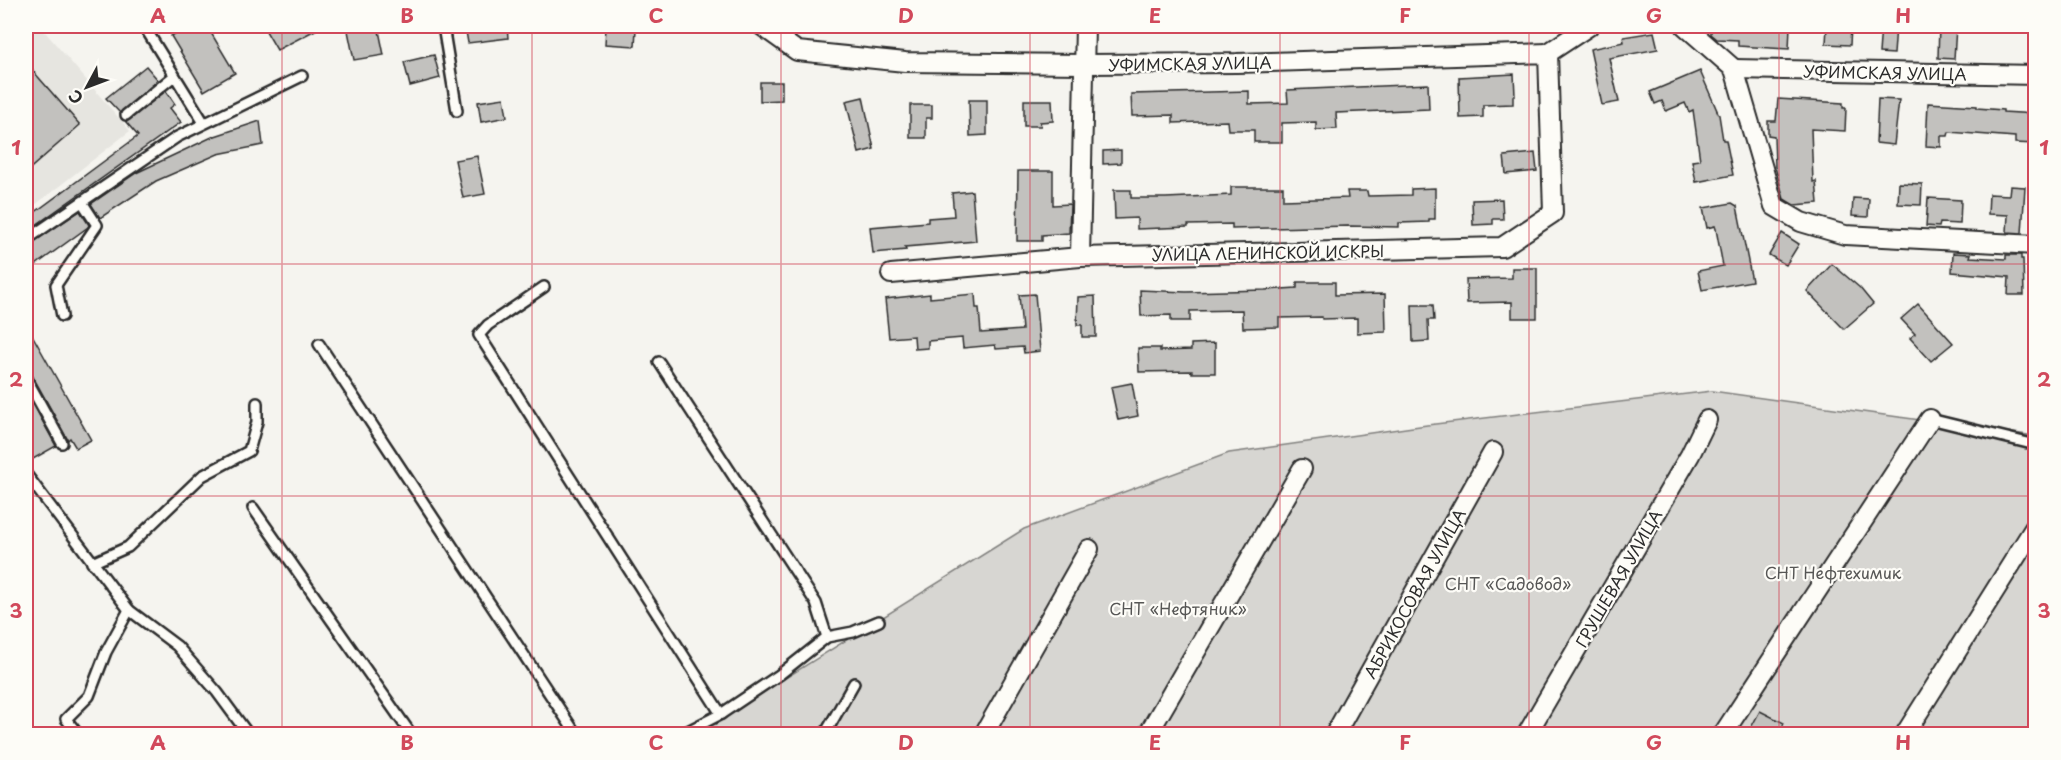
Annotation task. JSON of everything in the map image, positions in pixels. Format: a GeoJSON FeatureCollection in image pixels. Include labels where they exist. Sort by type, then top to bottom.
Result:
{"type":"FeatureCollection","features":[{"type":"Feature","properties":{"kind":"street","name":"УФИМСКАЯ УЛИЦА"},"geometry":{"type":"LineString","coordinates":[[762,26],[796,51],[905,62],[1237,63],[1548,53]]}},
{"type":"Feature","properties":{"kind":"street"},"geometry":{"type":"LineString","coordinates":[[1080,257],[1085,26]]}},
{"type":"Feature","properties":{"kind":"street"},"geometry":{"type":"LineString","coordinates":[[1548,53],[1589,26]]}},
{"type":"Feature","properties":{"kind":"street"},"geometry":{"type":"LineString","coordinates":[[1685,26],[1734,69],[1774,207],[1801,222],[1845,235],[2036,245]]}},
{"type":"Feature","properties":{"kind":"street","name":"УЛИЦА ЛЕНИНСКОЙ ИСКРЫ"},"geometry":{"type":"LineString","coordinates":[[891,274],[1080,257],[1502,247],[1553,213],[1548,53]]}},
{"type":"Feature","properties":{"kind":"street","name":"УФИМСКАЯ УЛИЦА"},"geometry":{"type":"LineString","coordinates":[[1734,69],[2036,75]]}},
{"type":"Feature","properties":{"kind":"street"},"geometry":{"type":"LineString","coordinates":[[1723,735],[1930,418]]}},
{"type":"Feature","properties":{"kind":"street","name":"ГРУШЕВАЯ УЛИЦА"},"geometry":{"type":"LineString","coordinates":[[1527,735],[1690,455],[1707,420]]}},
{"type":"Feature","properties":{"kind":"street","name":"АБРИКОСОВАЯ УЛИЦА"},"geometry":{"type":"LineString","coordinates":[[1335,735],[1493,452]]}},
{"type":"Feature","properties":{"kind":"street"},"geometry":{"type":"LineString","coordinates":[[1148,735],[1302,469]]}},
{"type":"Feature","properties":{"kind":"street"},"geometry":{"type":"LineString","coordinates":[[1905,735],[2036,525]]}},
{"type":"Feature","properties":{"kind":"street"},"geometry":{"type":"LineString","coordinates":[[984,735],[1089,549]]}},
{"type":"Feature","properties":{"kind":"lane"},"geometry":{"type":"LineString","coordinates":[[144,26],[204,123]]}},
{"type":"Feature","properties":{"kind":"lane"},"geometry":{"type":"LineString","coordinates":[[443,26],[457,111]]}},
{"type":"Feature","properties":{"kind":"lane"},"geometry":{"type":"LineString","coordinates":[[126,115],[174,76]]}},
{"type":"Feature","properties":{"kind":"lane"},"geometry":{"type":"LineString","coordinates":[[26,240],[177,137],[302,76]]}},
{"type":"Feature","properties":{"kind":"lane"},"geometry":{"type":"LineString","coordinates":[[62,316],[56,285],[97,225],[82,202]]}},
{"type":"Feature","properties":{"kind":"lane"},"geometry":{"type":"LineString","coordinates":[[544,287],[488,325],[479,335],[721,714]]}},
{"type":"Feature","properties":{"kind":"lane"},"geometry":{"type":"LineString","coordinates":[[319,344],[576,735]]}},
{"type":"Feature","properties":{"kind":"lane"},"geometry":{"type":"LineString","coordinates":[[659,362],[816,603],[827,638]]}},
{"type":"Feature","properties":{"kind":"lane"},"geometry":{"type":"LineString","coordinates":[[26,378],[62,443]]}},
{"type":"Feature","properties":{"kind":"lane"},"geometry":{"type":"LineString","coordinates":[[93,563],[128,547],[202,476],[249,451],[257,422],[257,403]]}},
{"type":"Feature","properties":{"kind":"lane"},"geometry":{"type":"LineString","coordinates":[[1930,418],[2036,445]]}},
{"type":"Feature","properties":{"kind":"lane"},"geometry":{"type":"LineString","coordinates":[[26,474],[129,610],[177,646],[217,692],[248,735]]}},
{"type":"Feature","properties":{"kind":"lane"},"geometry":{"type":"LineString","coordinates":[[253,508],[411,735]]}},
{"type":"Feature","properties":{"kind":"lane"},"geometry":{"type":"LineString","coordinates":[[78,735],[66,718],[89,696],[106,652],[129,610]]}},
{"type":"Feature","properties":{"kind":"lane"},"geometry":{"type":"LineString","coordinates":[[682,735],[721,714],[779,675],[827,638],[853,632],[879,621]]}},
{"type":"Feature","properties":{"kind":"lane"},"geometry":{"type":"LineString","coordinates":[[825,735],[854,683]]}},
{"type":"Feature","properties":{"kind":"shaded area"},"geometry":{"type":"Polygon","coordinates":[[[26,26],[40,26],[130,131],[26,212],[26,26]]]}},
{"type":"Feature","properties":{"kind":"green space"},"geometry":{"type":"Polygon","coordinates":[[[1712,391],[2035,436],[2035,734],[696,734],[1024,529],[1229,453],[1427,425],[1712,391]]]}},
{"type":"Feature","properties":{"kind":"building"},"geometry":{"type":"Polygon","coordinates":[[[189,26],[207,26],[235,73],[204,91],[171,36],[189,26]]]}},
{"type":"Feature","properties":{"kind":"building"},"geometry":{"type":"Polygon","coordinates":[[[263,26],[323,26],[277,50],[263,26]]]}},
{"type":"Feature","properties":{"kind":"building"},"geometry":{"type":"Polygon","coordinates":[[[347,26],[378,26],[384,55],[354,60],[347,26]]]}},
{"type":"Feature","properties":{"kind":"building"},"geometry":{"type":"Polygon","coordinates":[[[465,26],[507,26],[508,38],[468,43],[465,26]]]}},
{"type":"Feature","properties":{"kind":"building"},"geometry":{"type":"Polygon","coordinates":[[[1711,26],[1790,26],[1789,49],[1738,46],[1738,40],[1717,39],[1711,34],[1711,26]]]}},
{"type":"Feature","properties":{"kind":"building"},"geometry":{"type":"Polygon","coordinates":[[[1827,26],[1851,27],[1850,45],[1826,44],[1827,26]]]}},
{"type":"Feature","properties":{"kind":"building"},"geometry":{"type":"Polygon","coordinates":[[[1881,26],[1896,26],[1894,54],[1879,53],[1881,26]]]}},
{"type":"Feature","properties":{"kind":"building"},"geometry":{"type":"Polygon","coordinates":[[[1939,26],[1956,26],[1954,59],[1938,58],[1939,26]]]}},
{"type":"Feature","properties":{"kind":"building"},"geometry":{"type":"Polygon","coordinates":[[[606,27],[636,29],[635,46],[605,44],[606,27]]]}},
{"type":"Feature","properties":{"kind":"building"},"geometry":{"type":"Polygon","coordinates":[[[1654,32],[1658,49],[1609,58],[1619,102],[1602,105],[1590,49],[1624,42],[1623,37],[1654,32]]]}},
{"type":"Feature","properties":{"kind":"building"},"geometry":{"type":"Polygon","coordinates":[[[434,55],[440,78],[410,86],[404,62],[434,55]]]}},
{"type":"Feature","properties":{"kind":"building"},"geometry":{"type":"Polygon","coordinates":[[[26,63],[80,125],[26,172],[26,63]]]}},
{"type":"Feature","properties":{"kind":"building"},"geometry":{"type":"Polygon","coordinates":[[[146,66],[158,80],[120,113],[106,98],[146,66]]]}},
{"type":"Feature","properties":{"kind":"building"},"geometry":{"type":"Polygon","coordinates":[[[1700,71],[1719,115],[1733,175],[1696,182],[1692,161],[1700,160],[1693,110],[1689,112],[1685,103],[1666,111],[1662,101],[1655,104],[1650,92],[1700,71]]]}},
{"type":"Feature","properties":{"kind":"building"},"geometry":{"type":"Polygon","coordinates":[[[1514,74],[1513,104],[1483,105],[1483,117],[1460,118],[1459,77],[1514,74]]]}},
{"type":"Feature","properties":{"kind":"building"},"geometry":{"type":"Polygon","coordinates":[[[760,82],[782,82],[782,100],[760,101],[760,82]]]}},
{"type":"Feature","properties":{"kind":"building"},"geometry":{"type":"Polygon","coordinates":[[[1428,84],[1429,109],[1336,113],[1337,129],[1316,130],[1316,122],[1282,123],[1282,142],[1254,142],[1254,130],[1228,130],[1227,121],[1173,123],[1173,115],[1132,116],[1131,94],[1249,91],[1249,104],[1288,103],[1287,90],[1428,84]]]}},
{"type":"Feature","properties":{"kind":"building"},"geometry":{"type":"Polygon","coordinates":[[[166,91],[175,104],[170,108],[181,122],[26,232],[26,219],[138,136],[126,122],[166,91]]]}},
{"type":"Feature","properties":{"kind":"building"},"geometry":{"type":"Polygon","coordinates":[[[863,97],[874,149],[859,153],[846,101],[863,97]]]}},
{"type":"Feature","properties":{"kind":"building"},"geometry":{"type":"Polygon","coordinates":[[[504,98],[507,117],[481,122],[478,102],[504,98]]]}},
{"type":"Feature","properties":{"kind":"building"},"geometry":{"type":"Polygon","coordinates":[[[1778,99],[1843,103],[1843,108],[1846,108],[1845,131],[1811,129],[1813,182],[1816,181],[1818,203],[1794,205],[1784,199],[1775,167],[1774,136],[1768,135],[1768,121],[1776,121],[1778,99]]]}},
{"type":"Feature","properties":{"kind":"building"},"geometry":{"type":"Polygon","coordinates":[[[1878,99],[1899,100],[1894,145],[1876,143],[1878,99]]]}},
{"type":"Feature","properties":{"kind":"building"},"geometry":{"type":"Polygon","coordinates":[[[969,100],[987,100],[987,135],[970,136],[969,100]]]}},
{"type":"Feature","properties":{"kind":"building"},"geometry":{"type":"Polygon","coordinates":[[[1024,100],[1052,100],[1053,121],[1040,122],[1041,126],[1024,126],[1024,100]]]}},
{"type":"Feature","properties":{"kind":"building"},"geometry":{"type":"Polygon","coordinates":[[[1928,103],[1977,106],[1977,108],[2003,110],[2003,112],[2036,114],[2036,144],[2015,143],[2015,137],[1949,132],[1948,136],[1941,136],[1941,147],[1926,146],[1928,103]]]}},
{"type":"Feature","properties":{"kind":"building"},"geometry":{"type":"Polygon","coordinates":[[[910,105],[932,105],[932,118],[926,118],[926,138],[910,138],[910,105]]]}},
{"type":"Feature","properties":{"kind":"building"},"geometry":{"type":"Polygon","coordinates":[[[260,121],[263,145],[218,154],[156,181],[100,218],[91,204],[136,173],[212,137],[260,121]]]}},
{"type":"Feature","properties":{"kind":"building"},"geometry":{"type":"Polygon","coordinates":[[[1121,150],[1121,163],[1103,164],[1103,151],[1121,150]]]}},
{"type":"Feature","properties":{"kind":"building"},"geometry":{"type":"Polygon","coordinates":[[[1535,153],[1537,171],[1506,174],[1504,156],[1535,153]]]}},
{"type":"Feature","properties":{"kind":"building"},"geometry":{"type":"Polygon","coordinates":[[[477,156],[485,194],[463,198],[455,160],[477,156]]]}},
{"type":"Feature","properties":{"kind":"building"},"geometry":{"type":"Polygon","coordinates":[[[1018,171],[1053,171],[1053,205],[1070,204],[1069,233],[1042,235],[1042,241],[1017,241],[1018,171]]]}},
{"type":"Feature","properties":{"kind":"building"},"geometry":{"type":"Polygon","coordinates":[[[1899,183],[1922,184],[1921,205],[1898,204],[1899,183]]]}},
{"type":"Feature","properties":{"kind":"building"},"geometry":{"type":"Polygon","coordinates":[[[2010,186],[2025,187],[2022,233],[2007,232],[2008,215],[1988,214],[1989,194],[2009,195],[2010,186]]]}},
{"type":"Feature","properties":{"kind":"building"},"geometry":{"type":"Polygon","coordinates":[[[1231,187],[1283,187],[1283,200],[1348,198],[1347,191],[1367,191],[1368,196],[1411,195],[1411,189],[1435,188],[1435,219],[1429,219],[1429,222],[1399,223],[1399,227],[1232,229],[1232,224],[1137,229],[1137,218],[1115,219],[1114,190],[1131,190],[1131,198],[1166,198],[1231,195],[1231,187]]]}},
{"type":"Feature","properties":{"kind":"building"},"geometry":{"type":"Polygon","coordinates":[[[972,191],[976,241],[905,247],[906,250],[873,253],[870,227],[928,222],[928,218],[954,216],[952,193],[972,191]]]}},
{"type":"Feature","properties":{"kind":"building"},"geometry":{"type":"Polygon","coordinates":[[[1853,198],[1869,199],[1868,217],[1852,216],[1853,198]]]}},
{"type":"Feature","properties":{"kind":"building"},"geometry":{"type":"Polygon","coordinates":[[[1928,198],[1961,200],[1960,224],[1940,223],[1939,227],[1926,226],[1928,198]]]}},
{"type":"Feature","properties":{"kind":"building"},"geometry":{"type":"Polygon","coordinates":[[[1502,199],[1503,219],[1493,219],[1493,224],[1473,225],[1472,200],[1502,199]]]}},
{"type":"Feature","properties":{"kind":"building"},"geometry":{"type":"Polygon","coordinates":[[[1732,203],[1737,206],[1752,281],[1702,290],[1698,271],[1723,266],[1715,226],[1707,228],[1703,208],[1732,203]]]}},
{"type":"Feature","properties":{"kind":"building"},"geometry":{"type":"Polygon","coordinates":[[[80,211],[88,227],[26,272],[26,247],[80,211]]]}},
{"type":"Feature","properties":{"kind":"building"},"geometry":{"type":"Polygon","coordinates":[[[1782,233],[1799,244],[1786,265],[1769,255],[1782,233]]]}},
{"type":"Feature","properties":{"kind":"building"},"geometry":{"type":"Polygon","coordinates":[[[1953,253],[1971,254],[1970,257],[2006,259],[2006,255],[2021,255],[2024,295],[2008,295],[2009,277],[1952,272],[1953,253]]]}},
{"type":"Feature","properties":{"kind":"building"},"geometry":{"type":"Polygon","coordinates":[[[1832,264],[1860,288],[1873,304],[1844,329],[1807,291],[1832,264]]]}},
{"type":"Feature","properties":{"kind":"building"},"geometry":{"type":"Polygon","coordinates":[[[1512,268],[1537,268],[1537,318],[1512,318],[1512,302],[1467,303],[1466,279],[1512,278],[1512,268]]]}},
{"type":"Feature","properties":{"kind":"building"},"geometry":{"type":"Polygon","coordinates":[[[1297,282],[1335,282],[1335,295],[1385,294],[1386,332],[1357,333],[1357,318],[1322,319],[1322,317],[1279,318],[1279,327],[1243,328],[1242,310],[1190,311],[1190,321],[1171,321],[1171,315],[1141,316],[1140,290],[1186,292],[1265,290],[1297,288],[1297,282]]]}},
{"type":"Feature","properties":{"kind":"building"},"geometry":{"type":"Polygon","coordinates":[[[930,294],[930,298],[975,294],[976,308],[979,308],[981,333],[1022,330],[1019,295],[1035,294],[1040,351],[1024,353],[1023,347],[996,349],[995,345],[963,348],[962,338],[928,341],[928,348],[915,349],[914,336],[889,338],[885,299],[930,294]]]}},
{"type":"Feature","properties":{"kind":"building"},"geometry":{"type":"Polygon","coordinates":[[[1095,296],[1096,337],[1082,337],[1082,325],[1077,325],[1078,297],[1095,296]]]}},
{"type":"Feature","properties":{"kind":"building"},"geometry":{"type":"Polygon","coordinates":[[[1918,304],[1953,343],[1931,361],[1910,338],[1915,334],[1901,319],[1918,304]]]}},
{"type":"Feature","properties":{"kind":"building"},"geometry":{"type":"Polygon","coordinates":[[[1412,305],[1433,305],[1434,320],[1428,320],[1429,341],[1413,342],[1412,305]]]}},
{"type":"Feature","properties":{"kind":"building"},"geometry":{"type":"Polygon","coordinates":[[[26,324],[91,440],[76,448],[70,438],[68,440],[32,375],[26,371],[26,324]]]}},
{"type":"Feature","properties":{"kind":"building"},"geometry":{"type":"Polygon","coordinates":[[[1215,343],[1215,373],[1139,372],[1138,348],[1160,348],[1160,351],[1191,350],[1191,344],[1215,343]]]}},
{"type":"Feature","properties":{"kind":"building"},"geometry":{"type":"Polygon","coordinates":[[[1132,383],[1138,416],[1118,420],[1111,387],[1132,383]]]}},
{"type":"Feature","properties":{"kind":"building"},"geometry":{"type":"Polygon","coordinates":[[[26,391],[56,446],[26,463],[26,391]]]}},
{"type":"Feature","properties":{"kind":"building"},"geometry":{"type":"Polygon","coordinates":[[[1760,711],[1784,723],[1779,735],[1747,735],[1760,711]]]}},
{"type":"Feature","properties":{"kind":"park label","name":"СНТ Нефтехимик"},"geometry":{"type":"Point","coordinates":[1833,572]}},
{"type":"Feature","properties":{"kind":"park label","name":"СНТ «Садовод»"},"geometry":{"type":"Point","coordinates":[1508,583]}},
{"type":"Feature","properties":{"kind":"park label","name":"СНТ «Нефтяник»"},"geometry":{"type":"Point","coordinates":[1178,608]}}]}
